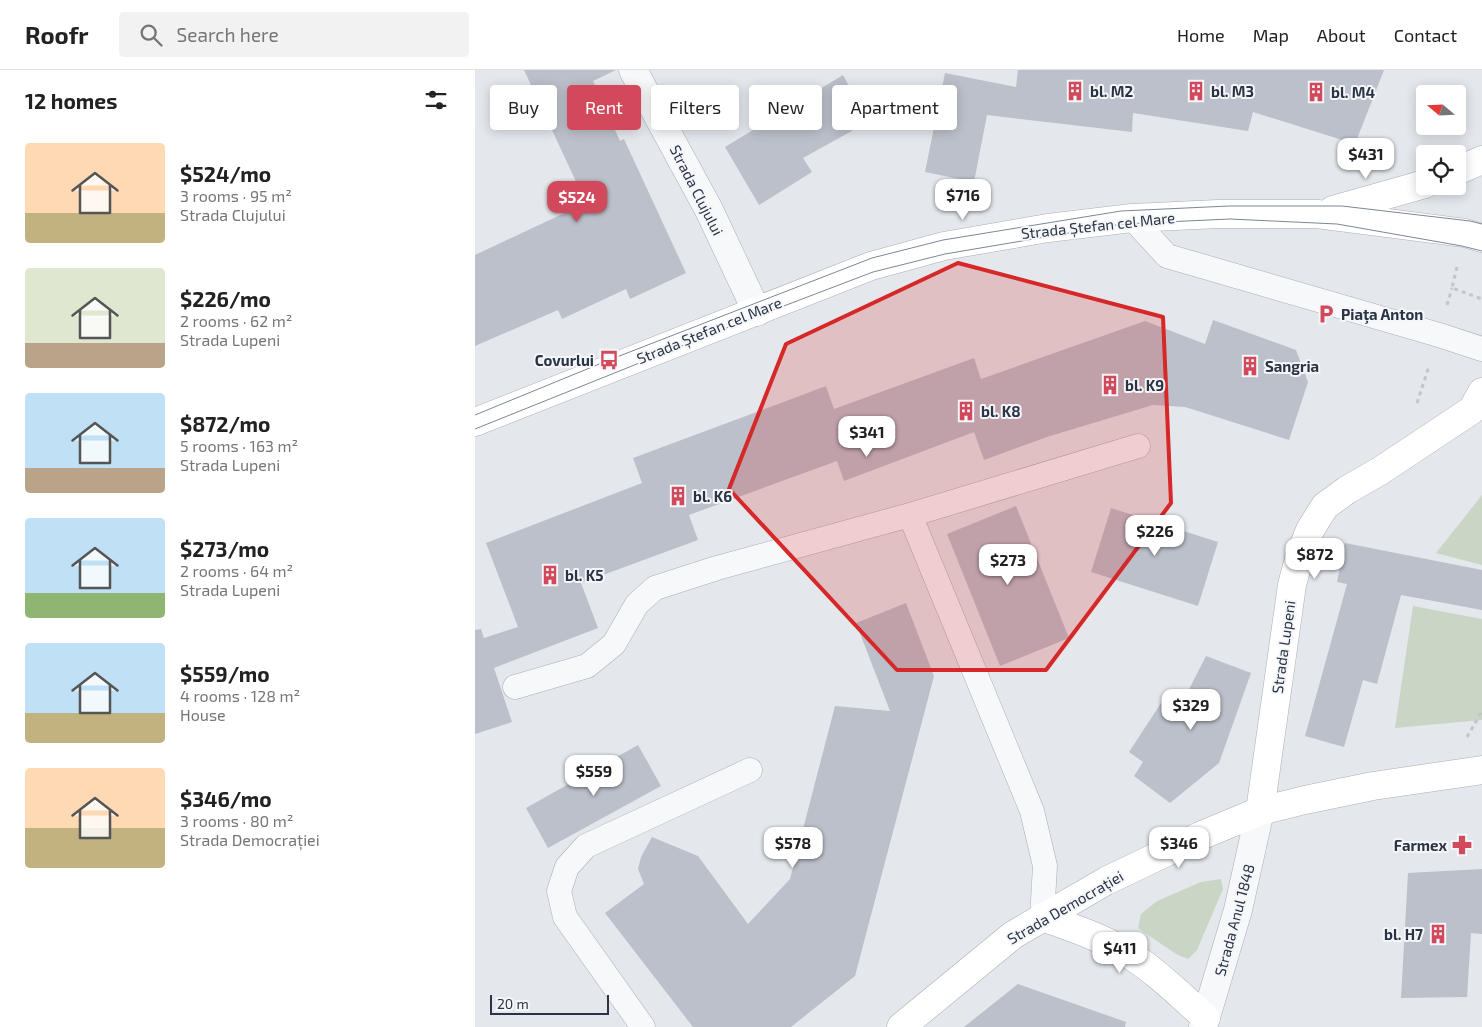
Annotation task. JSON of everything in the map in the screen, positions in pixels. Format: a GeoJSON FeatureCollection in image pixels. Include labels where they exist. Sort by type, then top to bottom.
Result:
{"type":"FeatureCollection","features":[{"type":"Feature","properties":{"kind":"main road"},"geometry":{"type":"LineString","coordinates":[[1466,167],[1482,160]]}},
{"type":"Feature","properties":{"kind":"main road"},"geometry":{"type":"LineString","coordinates":[[1317,214],[1416,187]]}},
{"type":"Feature","properties":{"kind":"main road","name":"Strada Ștefan cel Mare"},"geometry":{"type":"LineString","coordinates":[[475,422],[871,266],[944,246],[1048,228],[1132,218],[1218,214],[1317,214],[1465,233],[1482,238]]}},
{"type":"Feature","properties":{"kind":"main road","name":"Strada Lupeni"},"geometry":{"type":"LineString","coordinates":[[1260,811],[1292,584],[1300,555],[1310,530],[1325,506],[1347,490],[1380,471],[1479,402]]}},
{"type":"Feature","properties":{"kind":"main road","name":"Strada Democrației"},"geometry":{"type":"LineString","coordinates":[[901,1027],[1013,935],[1106,881],[1200,836],[1260,811],[1305,800],[1373,786],[1482,770]]}},
{"type":"Feature","properties":{"kind":"main road"},"geometry":{"type":"LineString","coordinates":[[1042,917],[1091,934],[1126,952],[1166,982],[1204,1022]]}},
{"type":"Feature","properties":{"kind":"street","name":"Strada Clujului"},"geometry":{"type":"LineString","coordinates":[[633,70],[709,210],[757,312]]}},
{"type":"Feature","properties":{"kind":"street","name":"Strada Anul 1848"},"geometry":{"type":"LineString","coordinates":[[1204,1022],[1238,910],[1260,811]]}},
{"type":"Feature","properties":{"kind":"lane"},"geometry":{"type":"LineString","coordinates":[[1132,218],[1167,256],[1482,349]]}},
{"type":"Feature","properties":{"kind":"lane"},"geometry":{"type":"LineString","coordinates":[[515,687],[587,666],[614,644],[637,604],[655,588],[717,568],[910,515],[1138,446]]}},
{"type":"Feature","properties":{"kind":"lane"},"geometry":{"type":"LineString","coordinates":[[910,515],[1032,811],[1045,866],[1042,917]]}},
{"type":"Feature","properties":{"kind":"lane"},"geometry":{"type":"LineString","coordinates":[[643,1027],[565,917],[559,891],[567,867],[586,846],[750,770]]}},
{"type":"Feature","properties":{"kind":"path"},"geometry":{"type":"LineString","coordinates":[[1411,410],[1417,403],[1452,288]]}},
{"type":"Feature","properties":{"kind":"highlighted area"},"geometry":{"type":"Polygon","coordinates":[[[958,263],[1163,317],[1171,503],[1046,670],[897,670],[729,489],[786,344],[958,263]]]}},
{"type":"Feature","properties":{"kind":"green space"},"geometry":{"type":"Polygon","coordinates":[[[1482,495],[1482,565],[1436,553],[1482,495]]]}},
{"type":"Feature","properties":{"kind":"green space"},"geometry":{"type":"Polygon","coordinates":[[[1413,606],[1482,619],[1482,720],[1395,728],[1413,606]]]}},
{"type":"Feature","properties":{"kind":"green space"},"geometry":{"type":"Polygon","coordinates":[[[1221,879],[1223,889],[1197,950],[1188,959],[1176,954],[1138,928],[1141,914],[1157,901],[1201,882],[1221,879]]]}},
{"type":"Feature","properties":{"kind":"building"},"geometry":{"type":"Polygon","coordinates":[[[524,70],[616,70],[593,81],[595,85],[567,85],[567,130],[615,130],[620,141],[624,139],[686,273],[630,299],[626,289],[562,319],[558,310],[475,346],[475,255],[586,203],[552,130],[557,130],[557,85],[531,85],[524,70]]]}},
{"type":"Feature","properties":{"kind":"building"},"geometry":{"type":"Polygon","coordinates":[[[1018,70],[1384,70],[1355,144],[1253,112],[1248,131],[1133,113],[1132,132],[987,115],[974,182],[925,172],[933,130],[957,130],[957,85],[943,85],[945,73],[1016,87],[1018,70]]]}},
{"type":"Feature","properties":{"kind":"building"},"geometry":{"type":"Polygon","coordinates":[[[843,75],[848,85],[832,85],[832,130],[854,130],[803,158],[812,172],[759,205],[725,147],[753,130],[822,130],[822,88],[843,75]]]}},
{"type":"Feature","properties":{"kind":"building"},"geometry":{"type":"Polygon","coordinates":[[[1213,320],[1296,350],[1308,382],[1289,440],[1185,407],[1153,405],[1047,437],[984,460],[974,432],[844,481],[837,461],[689,515],[698,540],[581,583],[598,628],[494,668],[512,722],[475,734],[475,630],[481,629],[484,638],[518,627],[486,543],[642,483],[633,458],[826,386],[834,409],[974,358],[981,379],[1145,321],[1205,344],[1213,320]]]}},
{"type":"Feature","properties":{"kind":"building"},"geometry":{"type":"Polygon","coordinates":[[[1016,506],[1069,638],[1000,666],[947,534],[1016,506]]]}},
{"type":"Feature","properties":{"kind":"building"},"geometry":{"type":"Polygon","coordinates":[[[1111,508],[1218,542],[1198,606],[1091,572],[1111,508]]]}},
{"type":"Feature","properties":{"kind":"building"},"geometry":{"type":"Polygon","coordinates":[[[1345,543],[1482,570],[1482,610],[1401,595],[1377,684],[1363,680],[1344,747],[1305,736],[1347,584],[1337,582],[1345,543]]]}},
{"type":"Feature","properties":{"kind":"building"},"geometry":{"type":"Polygon","coordinates":[[[906,603],[934,676],[855,976],[791,1027],[693,1027],[605,913],[644,884],[638,869],[641,857],[652,837],[698,856],[748,924],[790,879],[835,706],[890,711],[856,623],[906,603]]]}},
{"type":"Feature","properties":{"kind":"building"},"geometry":{"type":"Polygon","coordinates":[[[1206,656],[1251,673],[1219,763],[1170,803],[1134,776],[1143,762],[1129,752],[1165,697],[1181,705],[1206,656]]]}},
{"type":"Feature","properties":{"kind":"building"},"geometry":{"type":"Polygon","coordinates":[[[638,745],[661,786],[548,848],[526,808],[638,745]]]}},
{"type":"Feature","properties":{"kind":"building","name":"bl. H7"},"geometry":{"type":"Polygon","coordinates":[[[1482,869],[1482,934],[1471,933],[1467,997],[1401,998],[1408,873],[1482,869]]]}},
{"type":"Feature","properties":{"kind":"building"},"geometry":{"type":"Polygon","coordinates":[[[1018,984],[1126,1022],[1125,1027],[964,1027],[1018,984]]]}},
{"type":"Feature","properties":{"kind":"tram line"},"geometry":{"type":"LineString","coordinates":[[475,415],[609,360],[872,258],[943,240],[1121,211],[1229,206],[1342,206],[1482,224]]}},
{"type":"Feature","properties":{"kind":"tram line"},"geometry":{"type":"LineString","coordinates":[[475,429],[734,325],[873,272],[945,254],[1122,224],[1230,219],[1337,224],[1482,251]]}},
{"type":"Feature","properties":{"kind":"place","name":"bl. M2"},"geometry":{"type":"Point","coordinates":[1075,91]}},
{"type":"Feature","properties":{"kind":"place","name":"bl. M3"},"geometry":{"type":"Point","coordinates":[1196,91]}},
{"type":"Feature","properties":{"kind":"place","name":"bl. M4"},"geometry":{"type":"Point","coordinates":[1316,92]}},
{"type":"Feature","properties":{"kind":"place","name":"Piaţa Anton"},"geometry":{"type":"Point","coordinates":[1326,314]}},
{"type":"Feature","properties":{"kind":"place","name":"Covurlui"},"geometry":{"type":"Point","coordinates":[609,360]}},
{"type":"Feature","properties":{"kind":"place","name":"Sangria"},"geometry":{"type":"Point","coordinates":[1250,366]}},
{"type":"Feature","properties":{"kind":"place","name":"bl. K9"},"geometry":{"type":"Point","coordinates":[1110,385]}},
{"type":"Feature","properties":{"kind":"place","name":"bl. K8"},"geometry":{"type":"Point","coordinates":[966,411]}},
{"type":"Feature","properties":{"kind":"place","name":"bl. K6"},"geometry":{"type":"Point","coordinates":[678,496]}},
{"type":"Feature","properties":{"kind":"place","name":"bl. K5"},"geometry":{"type":"Point","coordinates":[550,575]}},
{"type":"Feature","properties":{"kind":"place","name":"Farmex"},"geometry":{"type":"Point","coordinates":[1462,845]}},
{"type":"Feature","properties":{"kind":"place","name":"bl. H7"},"geometry":{"type":"Point","coordinates":[1438,934]}}]}
